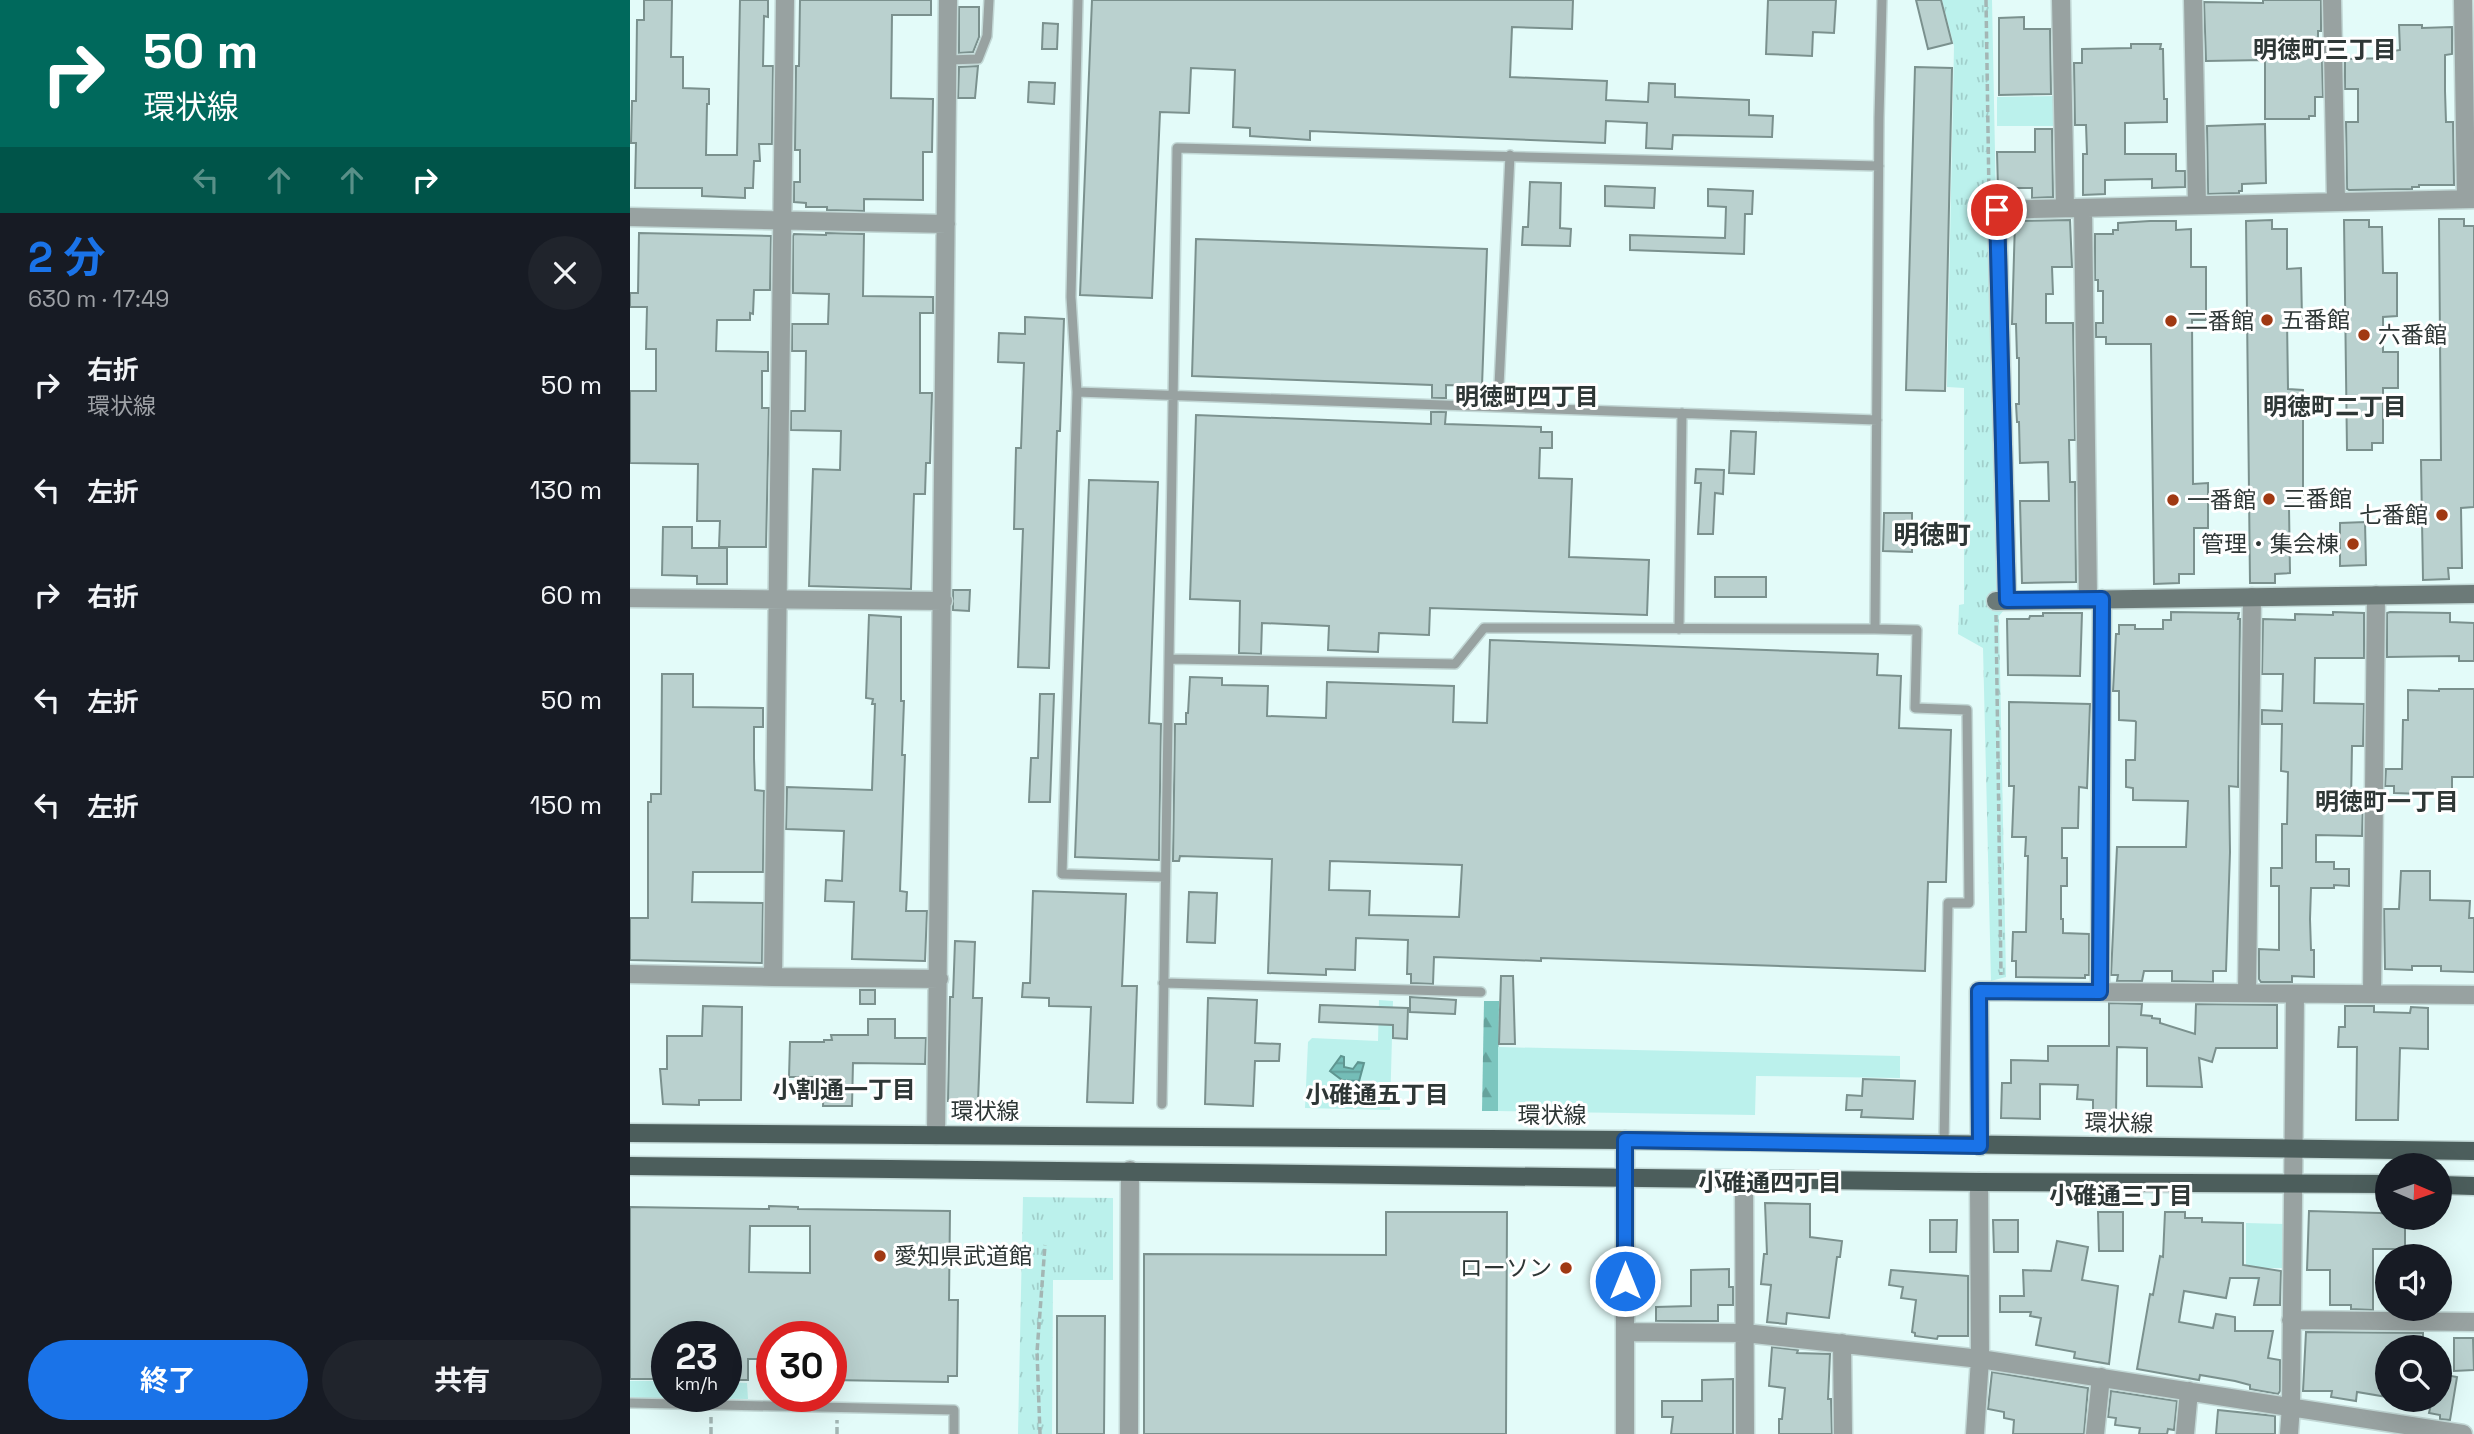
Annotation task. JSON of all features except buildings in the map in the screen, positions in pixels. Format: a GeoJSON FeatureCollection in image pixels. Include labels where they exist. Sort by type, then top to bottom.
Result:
{"type":"FeatureCollection","features":[{"type":"Feature","properties":{"kind":"main road","name":"環状線"},"geometry":{"type":"LineString","coordinates":[[630,1133],[1625,1140],[2474,1151]]}},
{"type":"Feature","properties":{"kind":"main road"},"geometry":{"type":"LineString","coordinates":[[630,1166],[1130,1170],[1744,1180],[2375,1184]]}},
{"type":"Feature","properties":{"kind":"main road"},"geometry":{"type":"LineString","coordinates":[[2452,1185],[2474,1186]]}},
{"type":"Feature","properties":{"kind":"street"},"geometry":{"type":"LineString","coordinates":[[773,976],[785,0]]}},
{"type":"Feature","properties":{"kind":"street"},"geometry":{"type":"LineString","coordinates":[[936,1135],[948,0]]}},
{"type":"Feature","properties":{"kind":"street"},"geometry":{"type":"LineString","coordinates":[[2061,0],[2065,208]]}},
{"type":"Feature","properties":{"kind":"street"},"geometry":{"type":"LineString","coordinates":[[2193,0],[2197,205]]}},
{"type":"Feature","properties":{"kind":"street"},"geometry":{"type":"LineString","coordinates":[[2332,0],[2336,202]]}},
{"type":"Feature","properties":{"kind":"street"},"geometry":{"type":"LineString","coordinates":[[2463,0],[2470,199],[1993,210],[2002,601],[2474,594]]}},
{"type":"Feature","properties":{"kind":"street"},"geometry":{"type":"LineString","coordinates":[[2083,208],[2095,599],[2100,992]]}},
{"type":"Feature","properties":{"kind":"street"},"geometry":{"type":"LineString","coordinates":[[630,217],[946,224]]}},
{"type":"Feature","properties":{"kind":"street"},"geometry":{"type":"LineString","coordinates":[[2372,994],[2376,595]]}},
{"type":"Feature","properties":{"kind":"street"},"geometry":{"type":"LineString","coordinates":[[2247,993],[2252,597]]}},
{"type":"Feature","properties":{"kind":"street"},"geometry":{"type":"LineString","coordinates":[[630,598],[943,601]]}},
{"type":"Feature","properties":{"kind":"street"},"geometry":{"type":"LineString","coordinates":[[630,974],[939,979]]}},
{"type":"Feature","properties":{"kind":"street"},"geometry":{"type":"LineString","coordinates":[[1980,1146],[1979,991],[2474,995]]}},
{"type":"Feature","properties":{"kind":"street"},"geometry":{"type":"LineString","coordinates":[[2288,1434],[2291,1406],[2295,993]]}},
{"type":"Feature","properties":{"kind":"street"},"geometry":{"type":"LineString","coordinates":[[1625,1140],[1625,1434]]}},
{"type":"Feature","properties":{"kind":"street"},"geometry":{"type":"LineString","coordinates":[[1129,1434],[1130,1170]]}},
{"type":"Feature","properties":{"kind":"street"},"geometry":{"type":"LineString","coordinates":[[1744,1180],[1745,1434]]}},
{"type":"Feature","properties":{"kind":"street"},"geometry":{"type":"LineString","coordinates":[[1975,1434],[1980,1359],[1979,1182]]}},
{"type":"Feature","properties":{"kind":"street"},"geometry":{"type":"LineString","coordinates":[[2291,1320],[2474,1322]]}},
{"type":"Feature","properties":{"kind":"street"},"geometry":{"type":"LineString","coordinates":[[1625,1332],[1745,1333],[1980,1359],[2463,1434]]}},
{"type":"Feature","properties":{"kind":"street"},"geometry":{"type":"LineString","coordinates":[[1842,1343],[1843,1434]]}},
{"type":"Feature","properties":{"kind":"street"},"geometry":{"type":"LineString","coordinates":[[2095,1434],[2101,1377]]}},
{"type":"Feature","properties":{"kind":"street"},"geometry":{"type":"LineString","coordinates":[[2185,1434],[2189,1391]]}},
{"type":"Feature","properties":{"kind":"lane"},"geometry":{"type":"LineString","coordinates":[[948,60],[978,59],[987,36],[989,0]]}},
{"type":"Feature","properties":{"kind":"lane"},"geometry":{"type":"LineString","coordinates":[[1078,0],[1071,298],[1077,392],[1062,874],[1165,877]]}},
{"type":"Feature","properties":{"kind":"lane"},"geometry":{"type":"LineString","coordinates":[[1875,629],[1882,0]]}},
{"type":"Feature","properties":{"kind":"lane"},"geometry":{"type":"LineString","coordinates":[[1162,1104],[1177,148],[1879,166]]}},
{"type":"Feature","properties":{"kind":"lane"},"geometry":{"type":"LineString","coordinates":[[1498,407],[1510,155]]}},
{"type":"Feature","properties":{"kind":"lane"},"geometry":{"type":"LineString","coordinates":[[1077,392],[1877,420]]}},
{"type":"Feature","properties":{"kind":"lane"},"geometry":{"type":"LineString","coordinates":[[1679,629],[1682,413]]}},
{"type":"Feature","properties":{"kind":"lane"},"geometry":{"type":"LineString","coordinates":[[1169,659],[1455,664],[1484,628],[1917,630],[1915,708],[1967,710],[1969,903],[1948,903],[1944,1146]]}},
{"type":"Feature","properties":{"kind":"lane"},"geometry":{"type":"LineString","coordinates":[[1163,983],[1481,992]]}},
{"type":"Feature","properties":{"kind":"lane"},"geometry":{"type":"LineString","coordinates":[[630,1403],[954,1410],[954,1434]]}},
{"type":"Feature","properties":{"kind":"path"},"geometry":{"type":"LineString","coordinates":[[1040,1434],[1037,1352],[1045,1245]]}},
{"type":"Feature","properties":{"kind":"green space"},"geometry":{"type":"Polygon","coordinates":[[[1942,0],[1992,0],[2004,610],[1999,616],[2006,977],[1991,981],[1983,648],[1958,634],[1959,605],[1964,604],[1964,388],[1947,387],[1954,46],[1942,0]]]}},
{"type":"Feature","properties":{"kind":"green space"},"geometry":{"type":"Polygon","coordinates":[[[2056,96],[2056,126],[1997,126],[1997,97],[2056,96]]]}},
{"type":"Feature","properties":{"kind":"green space"},"geometry":{"type":"Polygon","coordinates":[[[1379,1000],[1393,1001],[1390,1110],[1305,1108],[1308,1042],[1312,1038],[1378,1041],[1379,1000]]]}},
{"type":"Feature","properties":{"kind":"green space"},"geometry":{"type":"Polygon","coordinates":[[[1484,1001],[1499,1001],[1498,1111],[1482,1111],[1484,1001]]]}},
{"type":"Feature","properties":{"kind":"green space"},"geometry":{"type":"Polygon","coordinates":[[[1498,1047],[1900,1056],[1900,1078],[1756,1076],[1755,1115],[1498,1111],[1498,1047]]]}},
{"type":"Feature","properties":{"kind":"green space"},"geometry":{"type":"Polygon","coordinates":[[[1023,1197],[1113,1198],[1113,1280],[1053,1280],[1052,1434],[1018,1434],[1023,1197]]]}},
{"type":"Feature","properties":{"kind":"green space"},"geometry":{"type":"Polygon","coordinates":[[[2246,1223],[2285,1224],[2284,1268],[2264,1268],[2262,1281],[2246,1278],[2246,1223]]]}},
{"type":"Feature","properties":{"kind":"green space"},"geometry":{"type":"Polygon","coordinates":[[[630,1381],[651,1381],[651,1398],[630,1398],[630,1381]]]}},
{"type":"Feature","properties":{"kind":"green space"},"geometry":{"type":"Polygon","coordinates":[[[742,1383],[747,1383],[748,1399],[742,1399],[742,1383]]]}},
{"type":"Feature","properties":{"kind":"shaded area"},"geometry":{"type":"Polygon","coordinates":[[[1341,1056],[1344,1057],[1344,1067],[1353,1069],[1358,1062],[1364,1063],[1358,1085],[1350,1086],[1330,1071],[1341,1056]]]}},
{"type":"Feature","properties":{"kind":"place","name":"五番館"},"geometry":{"type":"Point","coordinates":[2267,320]}},
{"type":"Feature","properties":{"kind":"place","name":"二番館"},"geometry":{"type":"Point","coordinates":[2171,321]}},
{"type":"Feature","properties":{"kind":"place","name":"六番館"},"geometry":{"type":"Point","coordinates":[2364,335]}},
{"type":"Feature","properties":{"kind":"place","name":"三番館"},"geometry":{"type":"Point","coordinates":[2269,499]}},
{"type":"Feature","properties":{"kind":"place","name":"一番館"},"geometry":{"type":"Point","coordinates":[2173,500]}},
{"type":"Feature","properties":{"kind":"place","name":"七番館"},"geometry":{"type":"Point","coordinates":[2442,515]}},
{"type":"Feature","properties":{"kind":"place","name":"管理・集会棟"},"geometry":{"type":"Point","coordinates":[2353,544]}},
{"type":"Feature","properties":{"kind":"place","name":"愛知県武道館"},"geometry":{"type":"Point","coordinates":[880,1256]}},
{"type":"Feature","properties":{"kind":"place","name":"ローソン"},"geometry":{"type":"Point","coordinates":[1566,1268]}},
{"type":"Feature","properties":{"kind":"district","name":"明徳町三丁目"},"geometry":{"type":"Point","coordinates":[2325,49]}},
{"type":"Feature","properties":{"kind":"district","name":"明徳町四丁目"},"geometry":{"type":"Point","coordinates":[1527,396]}},
{"type":"Feature","properties":{"kind":"district","name":"明徳町二丁目"},"geometry":{"type":"Point","coordinates":[2335,406]}},
{"type":"Feature","properties":{"kind":"district","name":"明徳町"},"geometry":{"type":"Point","coordinates":[1932,535]}},
{"type":"Feature","properties":{"kind":"district","name":"明徳町一丁目"},"geometry":{"type":"Point","coordinates":[2387,801]}},
{"type":"Feature","properties":{"kind":"district","name":"小割通一丁目"},"geometry":{"type":"Point","coordinates":[844,1089]}},
{"type":"Feature","properties":{"kind":"district","name":"小碓通五丁目"},"geometry":{"type":"Point","coordinates":[1377,1094]}},
{"type":"Feature","properties":{"kind":"district","name":"小碓通四丁目"},"geometry":{"type":"Point","coordinates":[1770,1182]}},
{"type":"Feature","properties":{"kind":"district","name":"小碓通三丁目"},"geometry":{"type":"Point","coordinates":[2121,1195]}},
{"type":"Feature","properties":{"kind":"route"},"geometry":{"type":"LineString","coordinates":[[1625,1281],[1625,1140],[1980,1146],[1979,991],[2100,992],[2102,599],[2007,600],[1997,210]]}}]}
